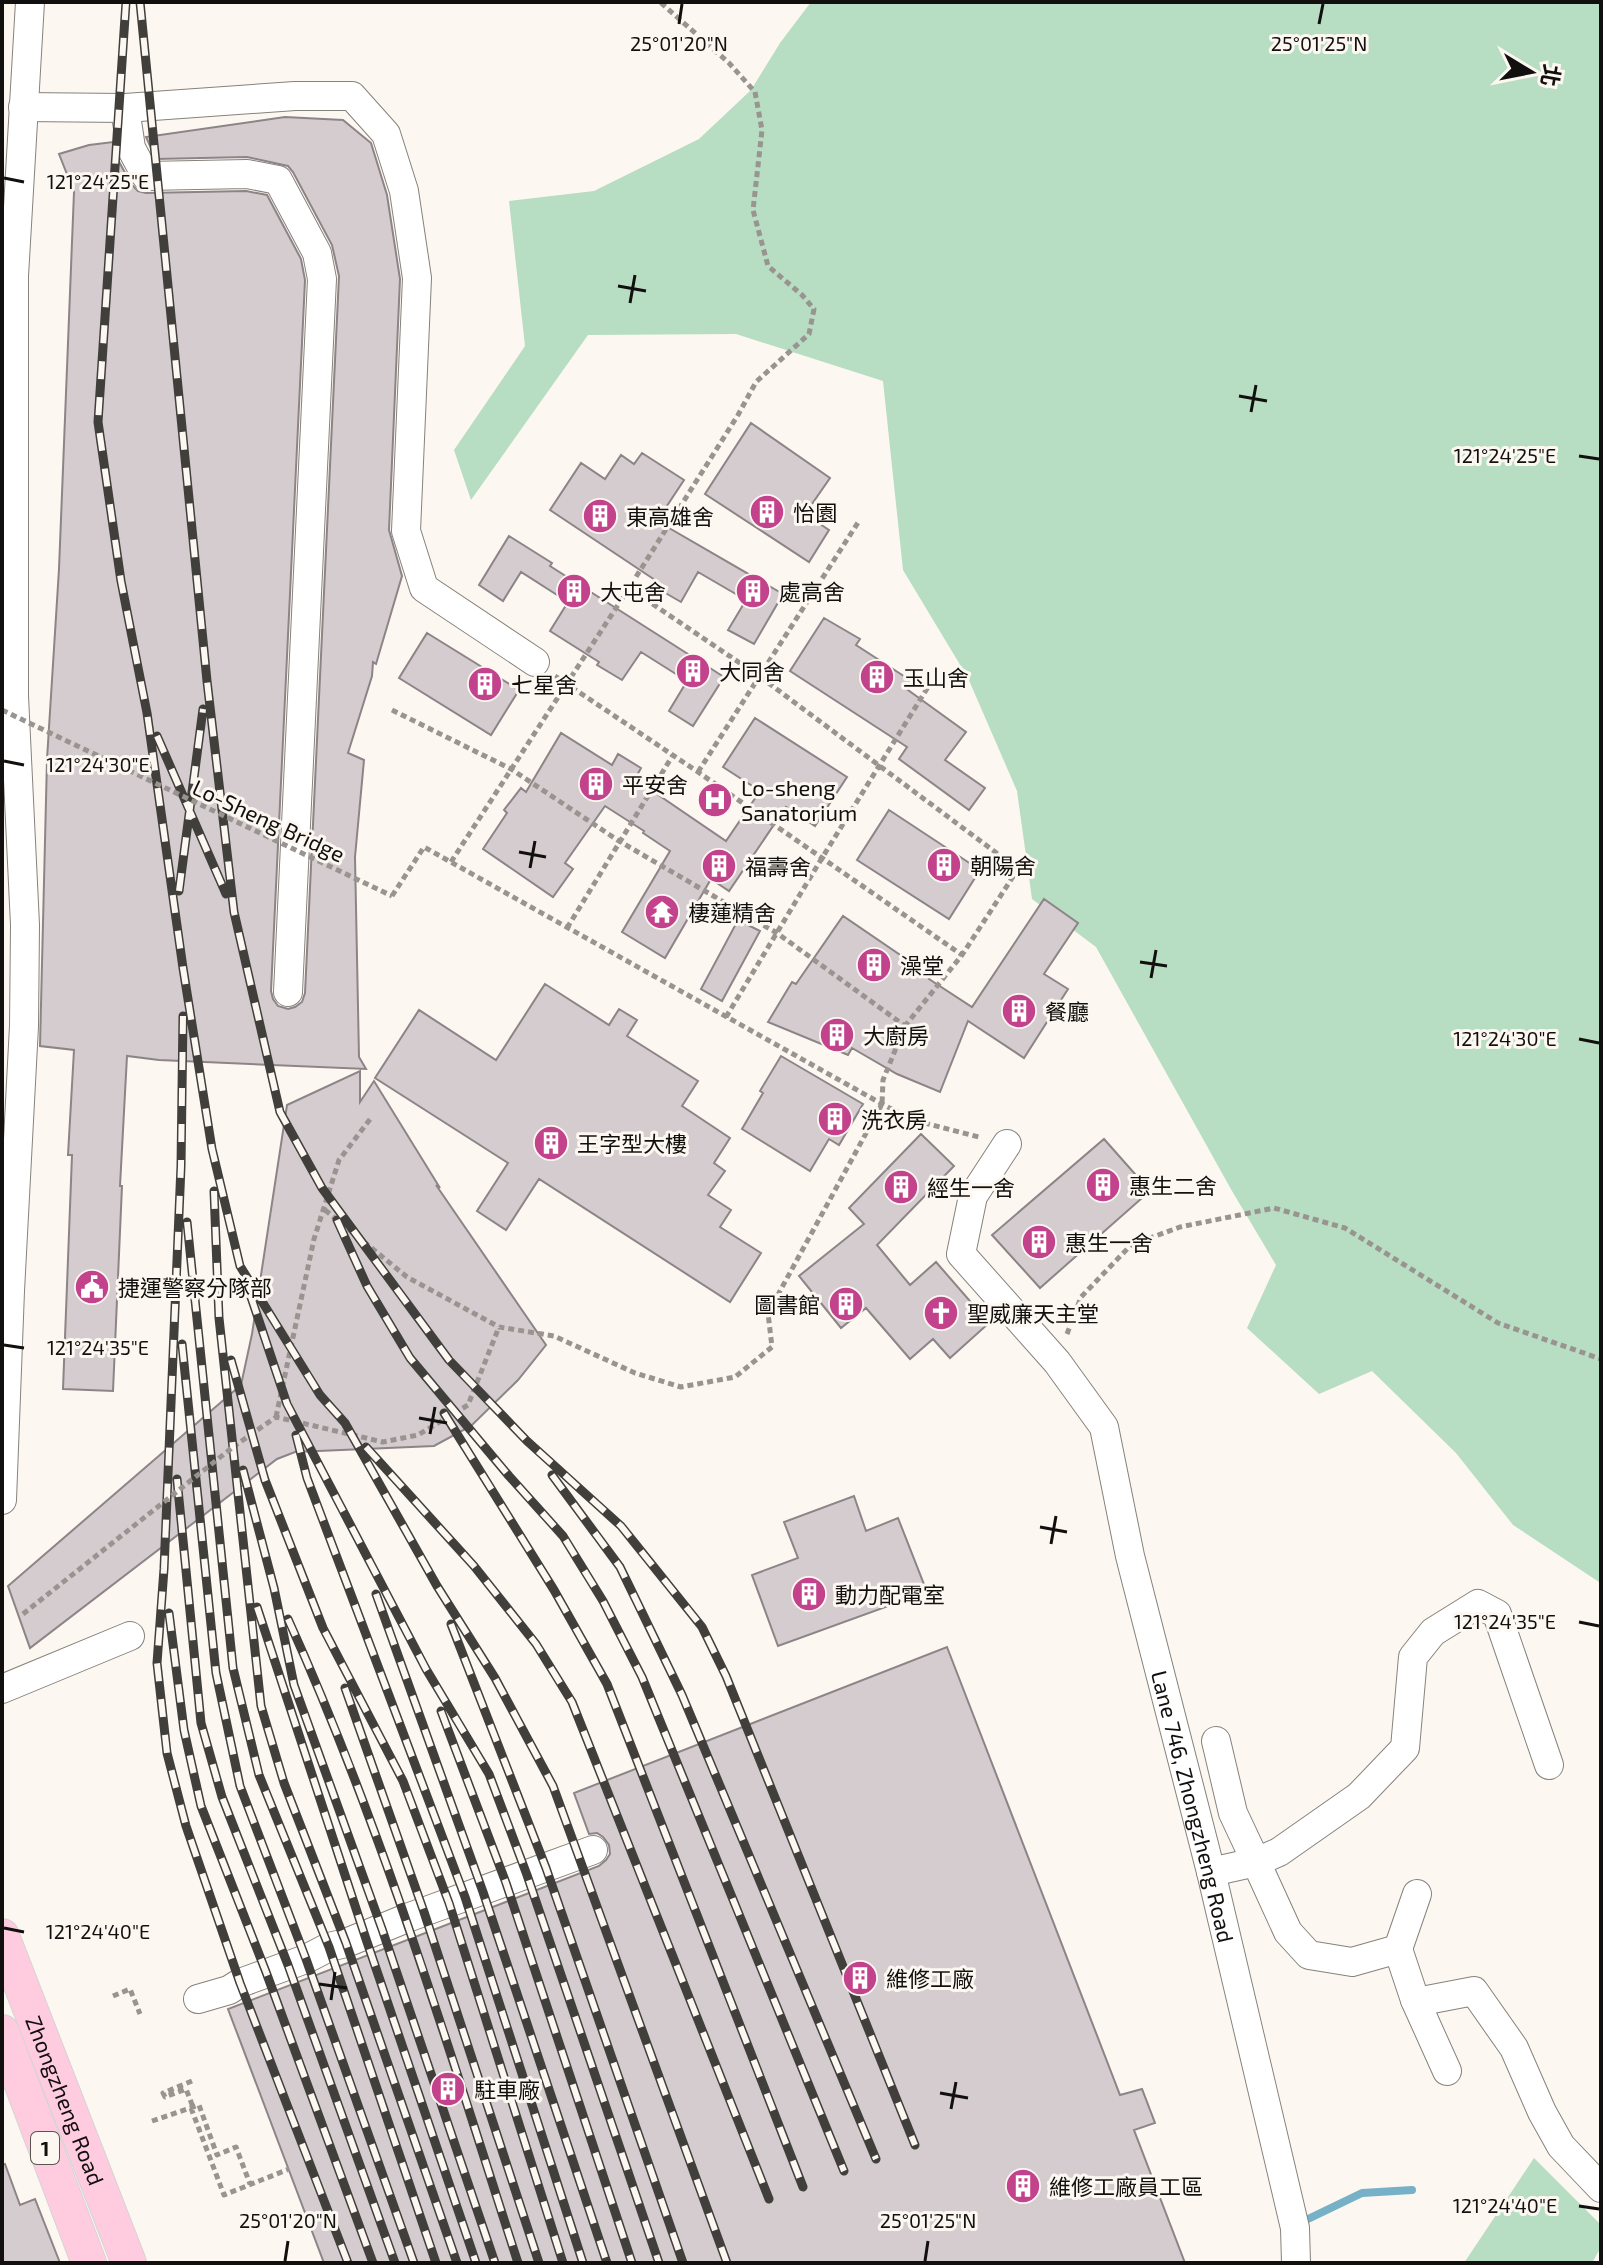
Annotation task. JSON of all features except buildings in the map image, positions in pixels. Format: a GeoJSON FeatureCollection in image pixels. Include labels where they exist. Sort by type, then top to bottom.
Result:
{"type":"FeatureCollection","features":[{"type":"Feature","properties":{"kind":"main road","name":"Zhongzheng Road"},"geometry":{"type":"LineString","coordinates":[[2,1936],[129,2263]]}},
{"type":"Feature","properties":{"kind":"main road","name":"Zhongzheng Road"},"geometry":{"type":"LineString","coordinates":[[2,2032],[13,2096],[89,2263]]}},
{"type":"Feature","properties":{"kind":"lane"},"geometry":{"type":"LineString","coordinates":[[2,1500],[10,1291],[13,1020],[25,925],[14,696],[14,276],[30,2]]}},
{"type":"Feature","properties":{"kind":"lane"},"geometry":{"type":"LineString","coordinates":[[23,107],[125,108],[295,96],[352,96],[386,134],[404,191],[417,278],[406,531],[424,588],[535,662]]}},
{"type":"Feature","properties":{"kind":"lane"},"geometry":{"type":"LineString","coordinates":[[125,108],[131,148],[146,176],[247,174],[278,180],[317,253],[320,266],[322,279],[288,992]]}},
{"type":"Feature","properties":{"kind":"lane","name":"Lane 746, Zhongzheng Road"},"geometry":{"type":"LineString","coordinates":[[1007,1144],[973,1196],[961,1254],[1057,1362],[1104,1427],[1130,1556],[1211,1872],[1295,2228],[1296,2263]]}},
{"type":"Feature","properties":{"kind":"lane"},"geometry":{"type":"LineString","coordinates":[[1211,1872],[1256,1862],[1279,1852],[1359,1796],[1405,1748],[1413,1657],[1433,1632],[1478,1604],[1497,1614],[1549,1765]]}},
{"type":"Feature","properties":{"kind":"lane"},"geometry":{"type":"LineString","coordinates":[[2,1689],[130,1636]]}},
{"type":"Feature","properties":{"kind":"lane"},"geometry":{"type":"LineString","coordinates":[[1216,1741],[1233,1813],[1288,1932],[1309,1955],[1352,1962],[1398,1949]]}},
{"type":"Feature","properties":{"kind":"lane"},"geometry":{"type":"LineString","coordinates":[[198,1999],[229,1990],[329,1947],[593,1850]]}},
{"type":"Feature","properties":{"kind":"lane"},"geometry":{"type":"LineString","coordinates":[[1417,1894],[1398,1949],[1415,2000],[1447,2071]]}},
{"type":"Feature","properties":{"kind":"lane"},"geometry":{"type":"LineString","coordinates":[[1415,2000],[1474,1991],[1514,2048],[1542,2112],[1561,2146],[1601,2188]]}},
{"type":"Feature","properties":{"kind":"path"},"geometry":{"type":"LineString","coordinates":[[660,2],[729,63],[755,92],[762,130],[753,210],[768,266],[814,309],[809,334],[756,382],[629,588],[451,862],[913,1120],[1007,1144]]}},
{"type":"Feature","properties":{"kind":"path"},"geometry":{"type":"LineString","coordinates":[[698,772],[859,521]]}},
{"type":"Feature","properties":{"kind":"path"},"geometry":{"type":"LineString","coordinates":[[325,1210],[407,1277],[499,1327],[554,1336],[635,1373],[681,1387],[735,1377],[772,1347],[768,1313],[882,1104],[883,1080],[905,1026],[962,955],[1018,869],[759,676],[629,588]]}},
{"type":"Feature","properties":{"kind":"path"},"geometry":{"type":"LineString","coordinates":[[535,662],[962,955]]}},
{"type":"Feature","properties":{"kind":"path"},"geometry":{"type":"LineString","coordinates":[[726,1018],[928,687]]}},
{"type":"Feature","properties":{"kind":"path","name":"Lo-Sheng Bridge"},"geometry":{"type":"LineString","coordinates":[[2,710],[392,896],[424,847],[451,862]]}},
{"type":"Feature","properties":{"kind":"path"},"geometry":{"type":"LineString","coordinates":[[392,710],[511,769],[619,841],[777,933],[905,1026]]}},
{"type":"Feature","properties":{"kind":"path"},"geometry":{"type":"LineString","coordinates":[[567,928],[673,755]]}},
{"type":"Feature","properties":{"kind":"path"},"geometry":{"type":"LineString","coordinates":[[23,1614],[233,1447],[276,1417],[314,1239],[339,1160],[371,1118]]}},
{"type":"Feature","properties":{"kind":"path"},"geometry":{"type":"LineString","coordinates":[[1057,1362],[1081,1297],[1131,1245],[1180,1227],[1274,1208],[1345,1228],[1498,1323],[1601,1359]]}},
{"type":"Feature","properties":{"kind":"path"},"geometry":{"type":"LineString","coordinates":[[276,1417],[383,1442],[418,1435],[468,1405],[499,1327]]}},
{"type":"Feature","properties":{"kind":"path"},"geometry":{"type":"LineString","coordinates":[[113,1996],[130,1989],[140,2014]]}},
{"type":"Feature","properties":{"kind":"path"},"geometry":{"type":"LineString","coordinates":[[192,2081],[163,2093],[165,2097],[186,2089],[217,2155],[236,2147],[250,2184]]}},
{"type":"Feature","properties":{"kind":"path"},"geometry":{"type":"LineString","coordinates":[[152,2121],[194,2106]]}},
{"type":"Feature","properties":{"kind":"path"},"geometry":{"type":"LineString","coordinates":[[194,2106],[224,2195],[289,2169]]}},
{"type":"Feature","properties":{"kind":"green space"},"geometry":{"type":"Polygon","coordinates":[[[811,2],[1601,2],[1601,1599],[1599,1582],[1513,1525],[1456,1453],[1372,1371],[1319,1394],[1247,1328],[1276,1265],[1096,947],[1032,899],[1017,791],[968,678],[903,570],[883,381],[736,334],[588,335],[471,500],[454,450],[525,346],[509,201],[594,191],[699,139],[751,90],[780,43],[811,2]]]}},
{"type":"Feature","properties":{"kind":"green space"},"geometry":{"type":"Polygon","coordinates":[[[1534,2158],[1601,2225],[1601,2247],[1592,2263],[1464,2263],[1534,2158]]]}},
{"type":"Feature","properties":{"kind":"waterway"},"geometry":{"type":"LineString","coordinates":[[1308,2219],[1362,2193],[1412,2190]]}},
{"type":"Feature","properties":{"kind":"railway"},"geometry":{"type":"LineString","coordinates":[[126,2],[98,422],[121,581],[147,713],[212,1149],[240,1266],[320,1395],[345,1423],[437,1586],[495,1678],[553,1786],[727,2263]]}},
{"type":"Feature","properties":{"kind":"railway"},"geometry":{"type":"LineString","coordinates":[[140,2],[207,681],[234,912],[280,1112],[322,1188],[449,1360],[527,1441],[621,1526],[702,1627],[726,1676],[915,2145]]}},
{"type":"Feature","properties":{"kind":"railway"},"geometry":{"type":"LineString","coordinates":[[179,891],[203,709]]}},
{"type":"Feature","properties":{"kind":"railway"},"geometry":{"type":"LineString","coordinates":[[157,736],[226,894]]}},
{"type":"Feature","properties":{"kind":"railway"},"geometry":{"type":"LineString","coordinates":[[183,1016],[181,1166],[164,1569],[157,1663],[167,1753],[186,1826],[240,1983],[348,2263]]}},
{"type":"Feature","properties":{"kind":"railway"},"geometry":{"type":"LineString","coordinates":[[214,1191],[219,1318],[261,1706],[284,1783],[346,1943],[457,2263]]}},
{"type":"Feature","properties":{"kind":"railway"},"geometry":{"type":"LineString","coordinates":[[337,1220],[367,1286],[410,1358],[563,1536],[603,1601],[642,1677],[844,2171]]}},
{"type":"Feature","properties":{"kind":"railway"},"geometry":{"type":"LineString","coordinates":[[187,1222],[233,1668],[259,1775],[329,1947],[436,2263]]}},
{"type":"Feature","properties":{"kind":"railway"},"geometry":{"type":"LineString","coordinates":[[251,1297],[287,1404],[426,1669],[489,1774],[527,1875],[659,2263]]}},
{"type":"Feature","properties":{"kind":"railway"},"geometry":{"type":"LineString","coordinates":[[182,1344],[216,1673],[240,1786],[306,1959],[414,2263]]}},
{"type":"Feature","properties":{"kind":"railway"},"geometry":{"type":"LineString","coordinates":[[231,1360],[265,1480],[323,1628],[403,1781],[449,1903],[563,2263]]}},
{"type":"Feature","properties":{"kind":"railway"},"geometry":{"type":"LineString","coordinates":[[444,1413],[554,1590],[607,1684],[803,2187]]}},
{"type":"Feature","properties":{"kind":"railway"},"geometry":{"type":"LineString","coordinates":[[296,1435],[307,1478],[465,1897],[583,2263]]}},
{"type":"Feature","properties":{"kind":"railway"},"geometry":{"type":"LineString","coordinates":[[366,1447],[474,1566],[536,1644],[572,1702],[769,2199]]}},
{"type":"Feature","properties":{"kind":"railway"},"geometry":{"type":"LineString","coordinates":[[243,1470],[274,1588],[294,1685],[382,1929],[495,2263]]}},
{"type":"Feature","properties":{"kind":"railway"},"geometry":{"type":"LineString","coordinates":[[552,1475],[620,1567],[682,1695],[876,2159]]}},
{"type":"Feature","properties":{"kind":"railway"},"geometry":{"type":"LineString","coordinates":[[177,1479],[201,1723],[222,1797],[288,1965],[395,2263]]}},
{"type":"Feature","properties":{"kind":"railway"},"geometry":{"type":"LineString","coordinates":[[376,1594],[483,1892],[607,2263]]}},
{"type":"Feature","properties":{"kind":"railway"},"geometry":{"type":"LineString","coordinates":[[257,1607],[476,2263]]}},
{"type":"Feature","properties":{"kind":"railway"},"geometry":{"type":"LineString","coordinates":[[169,1613],[184,1730],[201,1806],[373,2263]]}},
{"type":"Feature","properties":{"kind":"railway"},"geometry":{"type":"LineString","coordinates":[[288,1619],[384,1857],[518,2263]]}},
{"type":"Feature","properties":{"kind":"railway"},"geometry":{"type":"LineString","coordinates":[[451,1624],[546,1868],[683,2263]]}},
{"type":"Feature","properties":{"kind":"railway"},"geometry":{"type":"LineString","coordinates":[[345,1688],[424,1912],[539,2263]]}},
{"type":"Feature","properties":{"kind":"railway"},"geometry":{"type":"LineString","coordinates":[[441,1711],[506,1883],[632,2263]]}},
{"type":"Feature","properties":{"kind":"place","name":"怡園"},"geometry":{"type":"Point","coordinates":[767,512]}},
{"type":"Feature","properties":{"kind":"place","name":"東高雄舍"},"geometry":{"type":"Point","coordinates":[600,516]}},
{"type":"Feature","properties":{"kind":"place","name":"大屯舍"},"geometry":{"type":"Point","coordinates":[574,591]}},
{"type":"Feature","properties":{"kind":"place","name":"處高舍"},"geometry":{"type":"Point","coordinates":[753,591]}},
{"type":"Feature","properties":{"kind":"place","name":"大同舍"},"geometry":{"type":"Point","coordinates":[693,671]}},
{"type":"Feature","properties":{"kind":"place","name":"玉山舍"},"geometry":{"type":"Point","coordinates":[877,677]}},
{"type":"Feature","properties":{"kind":"place","name":"七星舍"},"geometry":{"type":"Point","coordinates":[485,684]}},
{"type":"Feature","properties":{"kind":"place","name":"平安舍"},"geometry":{"type":"Point","coordinates":[596,784]}},
{"type":"Feature","properties":{"kind":"place","name":"Lo-sheng Sanatorium"},"geometry":{"type":"Point","coordinates":[715,800]}},
{"type":"Feature","properties":{"kind":"place","name":"朝陽舍"},"geometry":{"type":"Point","coordinates":[944,865]}},
{"type":"Feature","properties":{"kind":"place","name":"福壽舍"},"geometry":{"type":"Point","coordinates":[719,866]}},
{"type":"Feature","properties":{"kind":"place","name":"棲蓮精舍"},"geometry":{"type":"Point","coordinates":[662,912]}},
{"type":"Feature","properties":{"kind":"place","name":"澡堂"},"geometry":{"type":"Point","coordinates":[874,965]}},
{"type":"Feature","properties":{"kind":"place","name":"餐廳"},"geometry":{"type":"Point","coordinates":[1019,1011]}},
{"type":"Feature","properties":{"kind":"place","name":"大廚房"},"geometry":{"type":"Point","coordinates":[837,1035]}},
{"type":"Feature","properties":{"kind":"place","name":"洗衣房"},"geometry":{"type":"Point","coordinates":[835,1119]}},
{"type":"Feature","properties":{"kind":"place","name":"王字型大樓"},"geometry":{"type":"Point","coordinates":[551,1143]}},
{"type":"Feature","properties":{"kind":"place","name":"惠生二舍"},"geometry":{"type":"Point","coordinates":[1103,1185]}},
{"type":"Feature","properties":{"kind":"place","name":"經生一舍"},"geometry":{"type":"Point","coordinates":[901,1187]}},
{"type":"Feature","properties":{"kind":"place","name":"惠生一舍"},"geometry":{"type":"Point","coordinates":[1039,1242]}},
{"type":"Feature","properties":{"kind":"place","name":"捷運警察分隊部"},"geometry":{"type":"Point","coordinates":[92,1287]}},
{"type":"Feature","properties":{"kind":"place","name":"圖書館"},"geometry":{"type":"Point","coordinates":[846,1304]}},
{"type":"Feature","properties":{"kind":"place","name":"聖威廉天主堂"},"geometry":{"type":"Point","coordinates":[941,1313]}},
{"type":"Feature","properties":{"kind":"place","name":"動力配電室"},"geometry":{"type":"Point","coordinates":[809,1594]}},
{"type":"Feature","properties":{"kind":"place","name":"維修工廠"},"geometry":{"type":"Point","coordinates":[860,1978]}},
{"type":"Feature","properties":{"kind":"place","name":"駐車廠"},"geometry":{"type":"Point","coordinates":[448,2089]}},
{"type":"Feature","properties":{"kind":"place","name":"維修工廠員工區"},"geometry":{"type":"Point","coordinates":[1023,2186]}}]}
